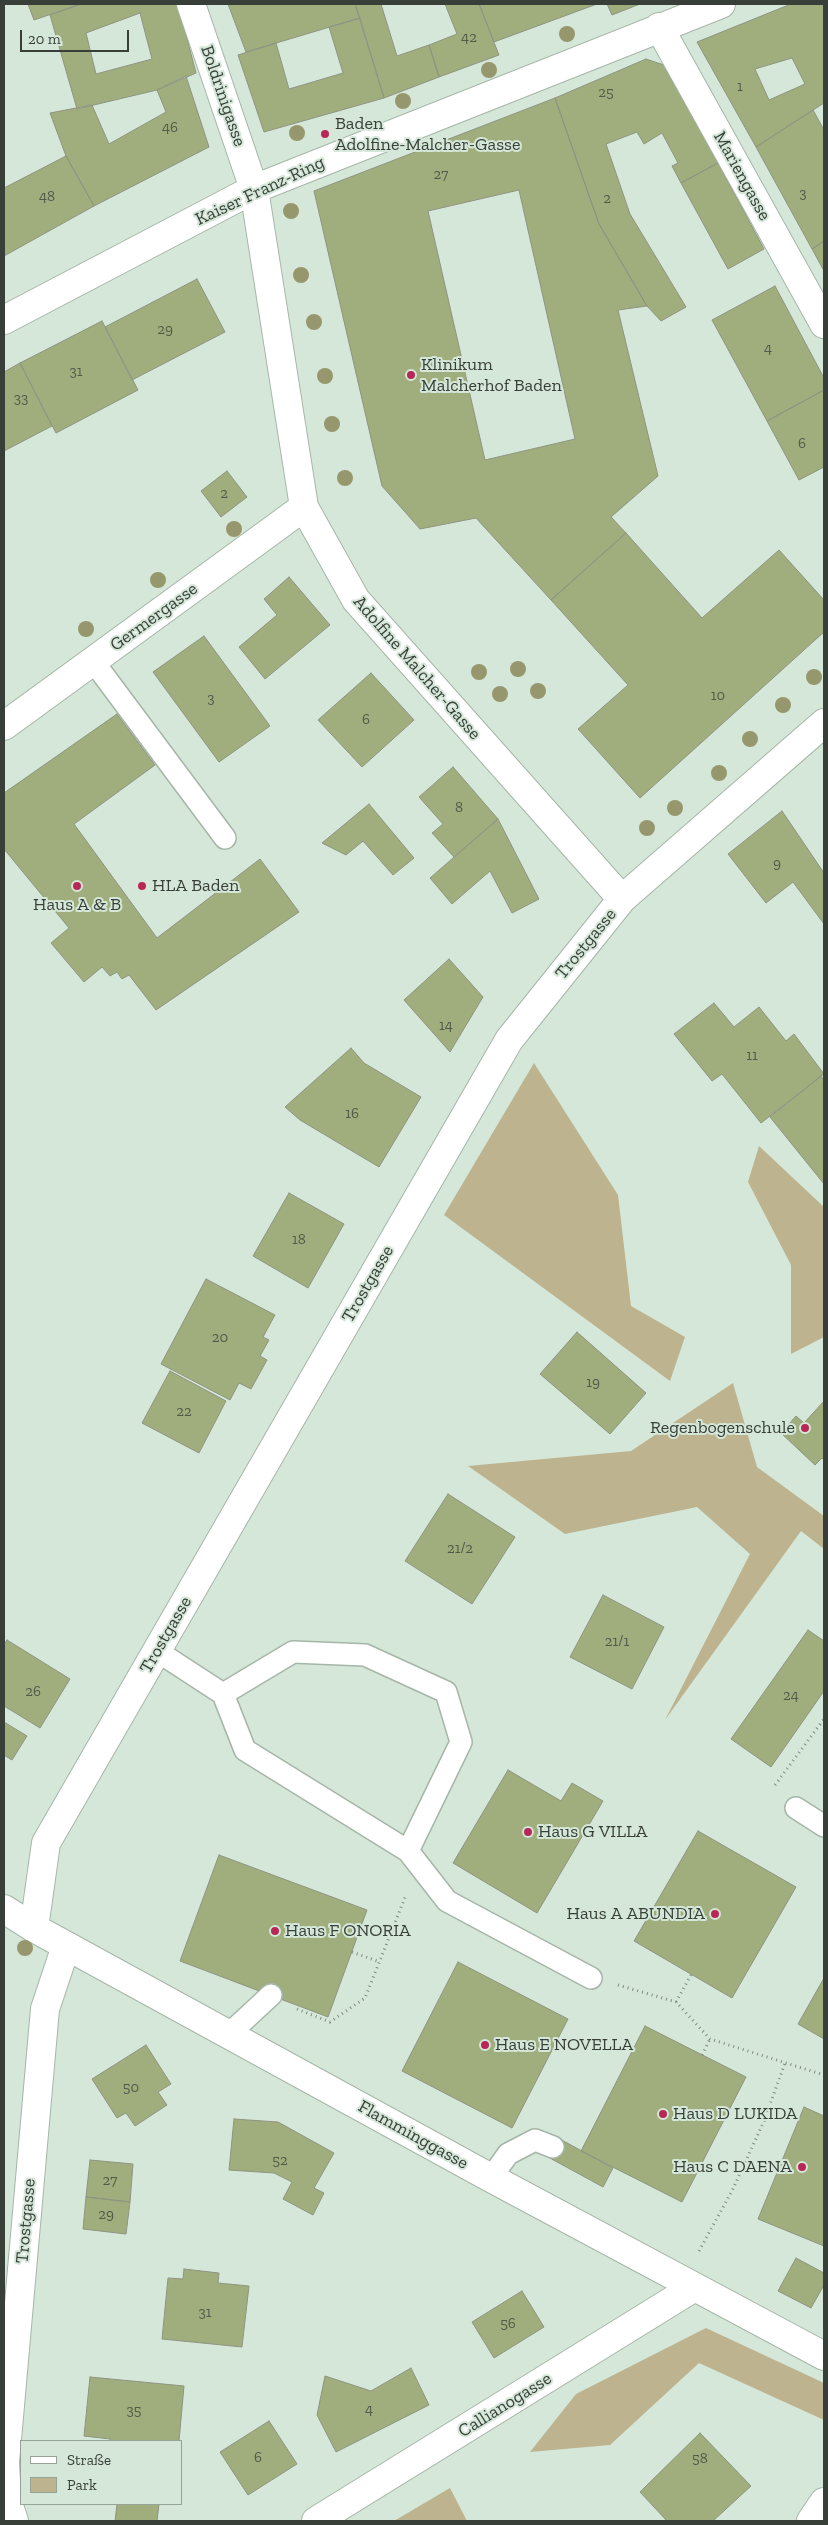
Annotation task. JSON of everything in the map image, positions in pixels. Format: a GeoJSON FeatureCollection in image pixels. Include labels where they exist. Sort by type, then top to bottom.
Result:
{"type":"FeatureCollection","features":[{"type":"Feature","properties":{"kind":"street","name":"Boldrinigasse"},"geometry":{"type":"LineString","coordinates":[[192,4],[254,189]]}},
{"type":"Feature","properties":{"kind":"street","name":"Kaiser Franz-Ring"},"geometry":{"type":"LineString","coordinates":[[4,320],[254,189],[721,4]]}},
{"type":"Feature","properties":{"kind":"street","name":"Mariengasse"},"geometry":{"type":"LineString","coordinates":[[659,27],[824,324]]}},
{"type":"Feature","properties":{"kind":"street","name":"Adolfine Malcher-Gasse"},"geometry":{"type":"LineString","coordinates":[[254,189],[304,507],[356,600],[622,899]]}},
{"type":"Feature","properties":{"kind":"street","name":"Germergasse"},"geometry":{"type":"LineString","coordinates":[[4,726],[304,507]]}},
{"type":"Feature","properties":{"kind":"street","name":"Trostgasse"},"geometry":{"type":"LineString","coordinates":[[34,1928],[46,1843],[508,1040],[622,899],[824,723]]}},
{"type":"Feature","properties":{"kind":"street","name":"Flamminggasse"},"geometry":{"type":"LineString","coordinates":[[4,1909],[66,1946],[491,2178],[693,2288],[824,2356]]}},
{"type":"Feature","properties":{"kind":"street","name":"Trostgasse"},"geometry":{"type":"LineString","coordinates":[[11,2511],[5,2462],[45,2009],[66,1946]]}},
{"type":"Feature","properties":{"kind":"street","name":"Callianogasse"},"geometry":{"type":"LineString","coordinates":[[316,2521],[693,2288]]}},
{"type":"Feature","properties":{"kind":"street"},"geometry":{"type":"LineString","coordinates":[[811,2521],[824,2502]]}},
{"type":"Feature","properties":{"kind":"lane"},"geometry":{"type":"LineString","coordinates":[[93,661],[225,838]]}},
{"type":"Feature","properties":{"kind":"lane"},"geometry":{"type":"LineString","coordinates":[[157,1651],[222,1694],[245,1750],[408,1851],[447,1901],[591,1978]]}},
{"type":"Feature","properties":{"kind":"lane"},"geometry":{"type":"LineString","coordinates":[[222,1694],[293,1652],[365,1654],[446,1692],[460,1742],[408,1851]]}},
{"type":"Feature","properties":{"kind":"lane"},"geometry":{"type":"LineString","coordinates":[[796,1808],[824,1826]]}},
{"type":"Feature","properties":{"kind":"lane"},"geometry":{"type":"LineString","coordinates":[[229,2034],[271,1995]]}},
{"type":"Feature","properties":{"kind":"lane"},"geometry":{"type":"LineString","coordinates":[[491,2178],[508,2154],[535,2140],[553,2147]]}},
{"type":"Feature","properties":{"kind":"path"},"geometry":{"type":"LineString","coordinates":[[796,1808],[770,1792],[824,1719]]}},
{"type":"Feature","properties":{"kind":"path"},"geometry":{"type":"LineString","coordinates":[[296,2009],[330,2022],[365,1998],[410,1886],[422,1869]]}},
{"type":"Feature","properties":{"kind":"path"},"geometry":{"type":"LineString","coordinates":[[352,1952],[380,1962]]}},
{"type":"Feature","properties":{"kind":"path"},"geometry":{"type":"LineString","coordinates":[[676,2002],[691,1975]]}},
{"type":"Feature","properties":{"kind":"path"},"geometry":{"type":"LineString","coordinates":[[591,1978],[676,2002],[710,2039],[824,2074]]}},
{"type":"Feature","properties":{"kind":"path"},"geometry":{"type":"LineString","coordinates":[[702,2055],[710,2039]]}},
{"type":"Feature","properties":{"kind":"path"},"geometry":{"type":"LineString","coordinates":[[696,2255],[733,2189],[764,2121],[785,2063]]}},
{"type":"Feature","properties":{"kind":"green space"},"geometry":{"type":"Polygon","coordinates":[[[534,1063],[618,1195],[631,1306],[685,1337],[670,1381],[444,1215],[534,1063]]]}},
{"type":"Feature","properties":{"kind":"green space"},"geometry":{"type":"Polygon","coordinates":[[[759,1146],[824,1207],[824,1337],[791,1354],[791,1265],[748,1182],[759,1146]]]}},
{"type":"Feature","properties":{"kind":"green space"},"geometry":{"type":"Polygon","coordinates":[[[733,1383],[757,1467],[824,1516],[824,1549],[801,1531],[665,1720],[750,1554],[697,1507],[565,1534],[468,1466],[631,1451],[733,1383]]]}},
{"type":"Feature","properties":{"kind":"green space"},"geometry":{"type":"Polygon","coordinates":[[[706,2328],[824,2383],[824,2420],[699,2363],[610,2445],[530,2452],[576,2394],[706,2328]]]}},
{"type":"Feature","properties":{"kind":"green space"},"geometry":{"type":"Polygon","coordinates":[[[450,2488],[467,2521],[394,2521],[450,2488]]]}},
{"type":"Feature","properties":{"kind":"building"},"geometry":{"type":"Polygon","coordinates":[[[28,4],[81,4],[34,20],[28,4]]]}},
{"type":"Feature","properties":{"kind":"building"},"geometry":{"type":"Polygon","coordinates":[[[81,4],[178,4],[196,73],[157,90],[77,109],[50,15],[81,4]],[[140,13],[86,33],[96,74],[152,59],[140,13]]]}},
{"type":"Feature","properties":{"kind":"building"},"geometry":{"type":"Polygon","coordinates":[[[228,4],[355,4],[360,18],[246,52],[228,4]]]}},
{"type":"Feature","properties":{"kind":"building"},"geometry":{"type":"Polygon","coordinates":[[[355,4],[381,4],[397,56],[429,45],[439,77],[384,98],[355,4]]]}},
{"type":"Feature","properties":{"kind":"building"},"geometry":{"type":"Polygon","coordinates":[[[445,4],[479,4],[499,55],[439,77],[429,45],[457,34],[445,4]]]}},
{"type":"Feature","properties":{"kind":"building"},"geometry":{"type":"Polygon","coordinates":[[[479,4],[597,4],[494,42],[479,4]]]}},
{"type":"Feature","properties":{"kind":"building"},"geometry":{"type":"Polygon","coordinates":[[[607,4],[640,4],[612,15],[607,4]]]}},
{"type":"Feature","properties":{"kind":"building"},"geometry":{"type":"Polygon","coordinates":[[[791,4],[824,4],[824,103],[756,147],[697,42],[791,4]],[[792,58],[755,69],[769,100],[805,84],[792,58]]]}},
{"type":"Feature","properties":{"kind":"building"},"geometry":{"type":"Polygon","coordinates":[[[360,18],[384,98],[264,132],[238,55],[276,43],[289,89],[343,73],[329,27],[360,18]]]}},
{"type":"Feature","properties":{"kind":"building"},"geometry":{"type":"Polygon","coordinates":[[[646,59],[664,65],[718,163],[681,183],[672,166],[678,163],[662,133],[644,144],[637,132],[606,144],[630,214],[686,307],[661,321],[647,306],[599,224],[555,98],[646,59]]]}},
{"type":"Feature","properties":{"kind":"building"},"geometry":{"type":"Polygon","coordinates":[[[186,76],[209,147],[94,206],[66,156],[50,113],[92,105],[109,144],[166,112],[157,90],[186,76]]]}},
{"type":"Feature","properties":{"kind":"building","name":"Klinikum Malcherhof Baden"},"geometry":{"type":"Polygon","coordinates":[[[555,98],[599,224],[647,306],[618,310],[658,476],[611,517],[626,533],[551,600],[476,518],[420,529],[382,486],[314,191],[555,98]],[[519,190],[428,211],[485,460],[575,439],[519,190]]]}},
{"type":"Feature","properties":{"kind":"building"},"geometry":{"type":"Polygon","coordinates":[[[813,110],[824,130],[824,241],[812,249],[756,147],[813,110]]]}},
{"type":"Feature","properties":{"kind":"building"},"geometry":{"type":"Polygon","coordinates":[[[66,156],[94,206],[4,256],[4,188],[66,156]]]}},
{"type":"Feature","properties":{"kind":"building"},"geometry":{"type":"Polygon","coordinates":[[[718,163],[764,249],[728,269],[681,183],[718,163]]]}},
{"type":"Feature","properties":{"kind":"building"},"geometry":{"type":"Polygon","coordinates":[[[824,241],[824,271],[812,249],[824,241]]]}},
{"type":"Feature","properties":{"kind":"building"},"geometry":{"type":"Polygon","coordinates":[[[197,279],[225,332],[132,380],[105,327],[197,279]]]}},
{"type":"Feature","properties":{"kind":"building"},"geometry":{"type":"Polygon","coordinates":[[[775,286],[824,378],[824,390],[767,421],[712,320],[775,286]]]}},
{"type":"Feature","properties":{"kind":"building"},"geometry":{"type":"Polygon","coordinates":[[[102,321],[138,390],[56,433],[20,363],[102,321]]]}},
{"type":"Feature","properties":{"kind":"building"},"geometry":{"type":"Polygon","coordinates":[[[20,363],[52,426],[4,451],[4,372],[20,363]]]}},
{"type":"Feature","properties":{"kind":"building"},"geometry":{"type":"Polygon","coordinates":[[[824,390],[824,467],[799,480],[767,421],[824,390]]]}},
{"type":"Feature","properties":{"kind":"building"},"geometry":{"type":"Polygon","coordinates":[[[227,471],[247,497],[221,517],[201,491],[227,471]]]}},
{"type":"Feature","properties":{"kind":"building"},"geometry":{"type":"Polygon","coordinates":[[[626,533],[702,618],[779,550],[824,600],[824,632],[640,798],[578,729],[628,685],[551,600],[626,533]]]}},
{"type":"Feature","properties":{"kind":"building"},"geometry":{"type":"Polygon","coordinates":[[[289,577],[330,625],[265,679],[239,647],[277,615],[264,599],[289,577]]]}},
{"type":"Feature","properties":{"kind":"building"},"geometry":{"type":"Polygon","coordinates":[[[204,636],[270,726],[219,762],[153,672],[204,636]]]}},
{"type":"Feature","properties":{"kind":"building"},"geometry":{"type":"Polygon","coordinates":[[[371,673],[414,720],[362,767],[318,720],[371,673]]]}},
{"type":"Feature","properties":{"kind":"building","name":"Haus A & B"},"geometry":{"type":"Polygon","coordinates":[[[117,714],[155,765],[74,824],[157,938],[260,859],[299,912],[156,1010],[129,975],[122,979],[117,972],[110,976],[102,967],[84,982],[51,943],[69,928],[4,849],[4,793],[117,714]]]}},
{"type":"Feature","properties":{"kind":"building"},"geometry":{"type":"Polygon","coordinates":[[[453,767],[498,819],[454,857],[432,833],[443,824],[419,797],[453,767]]]}},
{"type":"Feature","properties":{"kind":"building"},"geometry":{"type":"Polygon","coordinates":[[[369,804],[414,858],[393,875],[363,841],[346,855],[322,843],[369,804]]]}},
{"type":"Feature","properties":{"kind":"building"},"geometry":{"type":"Polygon","coordinates":[[[782,811],[824,873],[824,924],[793,882],[766,903],[728,854],[782,811]]]}},
{"type":"Feature","properties":{"kind":"building"},"geometry":{"type":"Polygon","coordinates":[[[498,819],[539,899],[512,913],[490,871],[452,904],[430,878],[498,819]]]}},
{"type":"Feature","properties":{"kind":"building"},"geometry":{"type":"Polygon","coordinates":[[[449,959],[483,997],[450,1052],[404,1000],[449,959]]]}},
{"type":"Feature","properties":{"kind":"building"},"geometry":{"type":"Polygon","coordinates":[[[714,1003],[734,1027],[759,1007],[786,1041],[794,1034],[824,1074],[761,1123],[722,1074],[712,1081],[674,1034],[714,1003]]]}},
{"type":"Feature","properties":{"kind":"building"},"geometry":{"type":"Polygon","coordinates":[[[351,1048],[364,1063],[421,1097],[379,1167],[300,1120],[285,1107],[351,1048]]]}},
{"type":"Feature","properties":{"kind":"building"},"geometry":{"type":"Polygon","coordinates":[[[821,1076],[824,1080],[824,1184],[770,1117],[821,1076]]]}},
{"type":"Feature","properties":{"kind":"building"},"geometry":{"type":"Polygon","coordinates":[[[289,1193],[344,1224],[308,1288],[253,1256],[289,1193]]]}},
{"type":"Feature","properties":{"kind":"building"},"geometry":{"type":"Polygon","coordinates":[[[206,1279],[275,1315],[263,1337],[269,1340],[260,1356],[267,1360],[251,1389],[239,1383],[230,1400],[161,1364],[206,1279]]]}},
{"type":"Feature","properties":{"kind":"building"},"geometry":{"type":"Polygon","coordinates":[[[577,1332],[646,1393],[610,1434],[540,1374],[577,1332]]]}},
{"type":"Feature","properties":{"kind":"building"},"geometry":{"type":"Polygon","coordinates":[[[170,1371],[226,1401],[199,1453],[142,1423],[170,1371]]]}},
{"type":"Feature","properties":{"kind":"building","name":"Regenbogenschule"},"geometry":{"type":"Polygon","coordinates":[[[824,1401],[824,1460],[822,1458],[815,1465],[781,1433],[796,1416],[804,1423],[824,1401]]]}},
{"type":"Feature","properties":{"kind":"building"},"geometry":{"type":"Polygon","coordinates":[[[448,1494],[515,1537],[472,1604],[405,1561],[448,1494]]]}},
{"type":"Feature","properties":{"kind":"building"},"geometry":{"type":"Polygon","coordinates":[[[603,1595],[664,1627],[632,1689],[570,1657],[603,1595]]]}},
{"type":"Feature","properties":{"kind":"building"},"geometry":{"type":"Polygon","coordinates":[[[808,1630],[824,1641],[824,1691],[771,1767],[731,1739],[808,1630]]]}},
{"type":"Feature","properties":{"kind":"building"},"geometry":{"type":"Polygon","coordinates":[[[7,1640],[70,1679],[40,1728],[4,1706],[4,1644],[7,1640]]]}},
{"type":"Feature","properties":{"kind":"building"},"geometry":{"type":"Polygon","coordinates":[[[4,1722],[27,1736],[12,1760],[4,1755],[4,1722]]]}},
{"type":"Feature","properties":{"kind":"building","name":"Haus G VILLA"},"geometry":{"type":"Polygon","coordinates":[[[508,1770],[561,1801],[572,1783],[603,1801],[537,1913],[453,1863],[508,1770]]]}},
{"type":"Feature","properties":{"kind":"building","name":"Haus A ABUNDIA"},"geometry":{"type":"Polygon","coordinates":[[[698,1831],[796,1887],[732,1998],[634,1941],[698,1831]]]}},
{"type":"Feature","properties":{"kind":"building","name":"Haus F ONORIA"},"geometry":{"type":"Polygon","coordinates":[[[219,1855],[367,1910],[328,2017],[180,1961],[219,1855]]]}},
{"type":"Feature","properties":{"kind":"building","name":"Haus E NOVELLA"},"geometry":{"type":"Polygon","coordinates":[[[458,1962],[568,2019],[512,2128],[402,2071],[458,1962]]]}},
{"type":"Feature","properties":{"kind":"building"},"geometry":{"type":"Polygon","coordinates":[[[824,1978],[824,2039],[798,2024],[824,1978]]]}},
{"type":"Feature","properties":{"kind":"building","name":"Haus D LUKIDA"},"geometry":{"type":"Polygon","coordinates":[[[645,2026],[746,2077],[682,2202],[581,2151],[645,2026]]]}},
{"type":"Feature","properties":{"kind":"building"},"geometry":{"type":"Polygon","coordinates":[[[146,2045],[171,2084],[158,2092],[167,2105],[135,2126],[126,2113],[117,2118],[92,2079],[146,2045]]]}},
{"type":"Feature","properties":{"kind":"building","name":"Haus C DAENA"},"geometry":{"type":"Polygon","coordinates":[[[804,2107],[824,2116],[824,2246],[758,2219],[804,2107]]]}},
{"type":"Feature","properties":{"kind":"building"},"geometry":{"type":"Polygon","coordinates":[[[234,2119],[278,2122],[334,2153],[314,2188],[324,2193],[313,2215],[283,2199],[292,2182],[274,2173],[229,2170],[234,2119]]]}},
{"type":"Feature","properties":{"kind":"building"},"geometry":{"type":"Polygon","coordinates":[[[558,2138],[613,2168],[603,2187],[548,2157],[558,2138]]]}},
{"type":"Feature","properties":{"kind":"building"},"geometry":{"type":"Polygon","coordinates":[[[90,2160],[133,2164],[130,2202],[86,2197],[90,2160]]]}},
{"type":"Feature","properties":{"kind":"building"},"geometry":{"type":"Polygon","coordinates":[[[86,2197],[130,2202],[126,2234],[83,2229],[86,2197]]]}},
{"type":"Feature","properties":{"kind":"building"},"geometry":{"type":"Polygon","coordinates":[[[796,2258],[824,2273],[824,2285],[811,2308],[778,2291],[796,2258]]]}},
{"type":"Feature","properties":{"kind":"building"},"geometry":{"type":"Polygon","coordinates":[[[184,2269],[219,2273],[218,2283],[249,2286],[242,2347],[162,2339],[168,2278],[183,2279],[184,2269]]]}},
{"type":"Feature","properties":{"kind":"building"},"geometry":{"type":"Polygon","coordinates":[[[522,2291],[544,2327],[494,2358],[472,2322],[522,2291]]]}},
{"type":"Feature","properties":{"kind":"building"},"geometry":{"type":"Polygon","coordinates":[[[411,2368],[429,2405],[336,2452],[317,2415],[325,2376],[371,2391],[411,2368]]]}},
{"type":"Feature","properties":{"kind":"building"},"geometry":{"type":"Polygon","coordinates":[[[90,2377],[184,2386],[179,2440],[110,2440],[84,2436],[90,2377]]]}},
{"type":"Feature","properties":{"kind":"building"},"geometry":{"type":"Polygon","coordinates":[[[269,2421],[297,2464],[248,2495],[220,2452],[269,2421]]]}},
{"type":"Feature","properties":{"kind":"building"},"geometry":{"type":"Polygon","coordinates":[[[700,2433],[751,2486],[713,2521],[667,2521],[640,2492],[700,2433]]]}},
{"type":"Feature","properties":{"kind":"building"},"geometry":{"type":"Polygon","coordinates":[[[117,2505],[159,2505],[157,2521],[115,2521],[117,2505]]]}},
{"type":"Feature","properties":{"kind":"place","name":"Baden Adolfine-Malcher-Gasse"},"geometry":{"type":"Point","coordinates":[325,134]}},
{"type":"Feature","properties":{"kind":"place","name":"Klinikum Malcherhof Baden"},"geometry":{"type":"Point","coordinates":[411,375]}},
{"type":"Feature","properties":{"kind":"place","name":"Haus A & B"},"geometry":{"type":"Point","coordinates":[77,886]}},
{"type":"Feature","properties":{"kind":"place","name":"HLA Baden"},"geometry":{"type":"Point","coordinates":[142,886]}},
{"type":"Feature","properties":{"kind":"place","name":"Regenbogenschule"},"geometry":{"type":"Point","coordinates":[805,1428]}},
{"type":"Feature","properties":{"kind":"place","name":"Haus G VILLA"},"geometry":{"type":"Point","coordinates":[528,1832]}},
{"type":"Feature","properties":{"kind":"place","name":"Haus A ABUNDIA"},"geometry":{"type":"Point","coordinates":[715,1914]}},
{"type":"Feature","properties":{"kind":"place","name":"Haus F ONORIA"},"geometry":{"type":"Point","coordinates":[275,1931]}},
{"type":"Feature","properties":{"kind":"place","name":"Haus E NOVELLA"},"geometry":{"type":"Point","coordinates":[485,2045]}},
{"type":"Feature","properties":{"kind":"place","name":"Haus D LUKIDA"},"geometry":{"type":"Point","coordinates":[663,2114]}},
{"type":"Feature","properties":{"kind":"place","name":"Haus C DAENA"},"geometry":{"type":"Point","coordinates":[802,2167]}}]}
